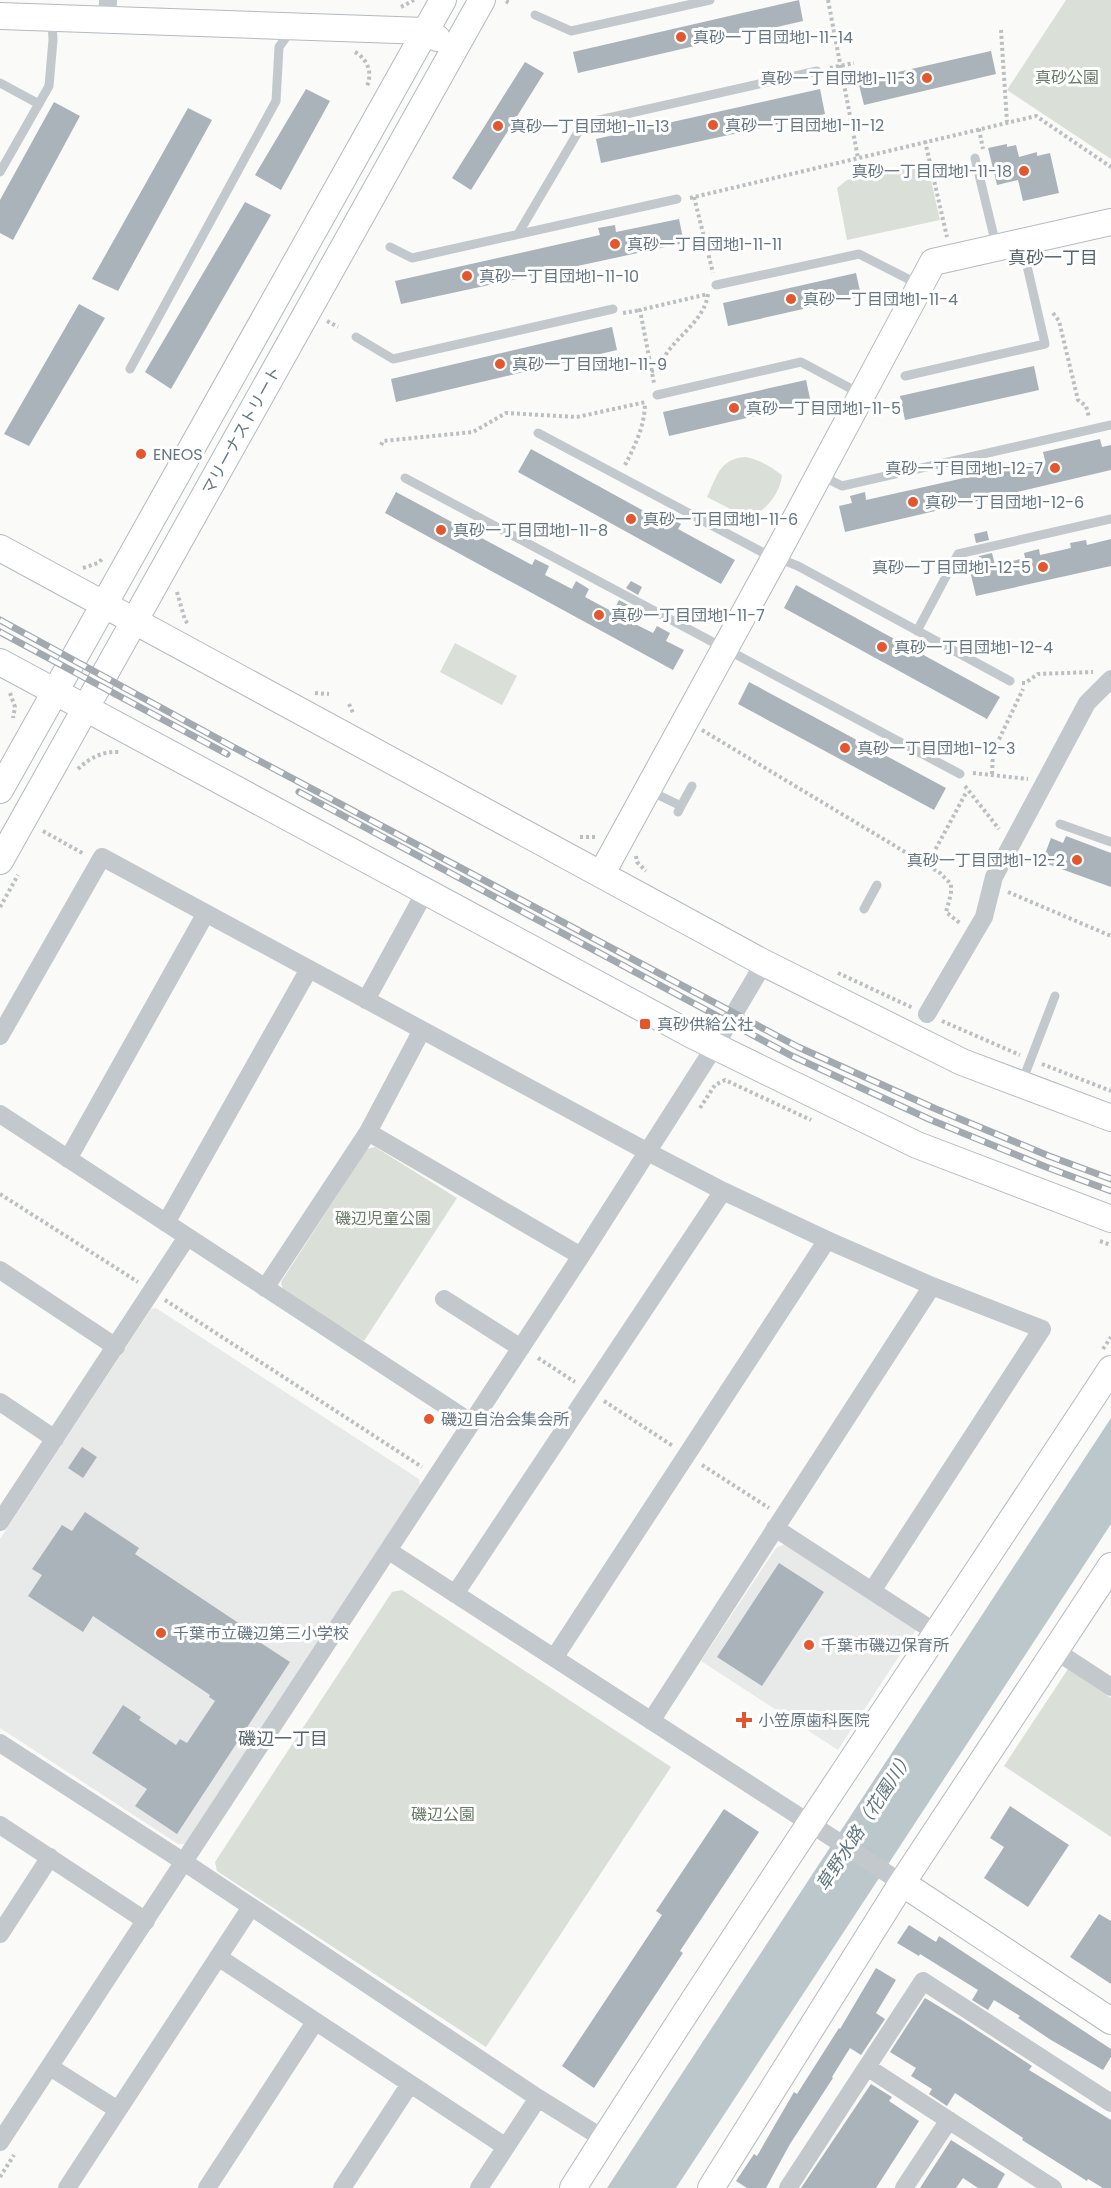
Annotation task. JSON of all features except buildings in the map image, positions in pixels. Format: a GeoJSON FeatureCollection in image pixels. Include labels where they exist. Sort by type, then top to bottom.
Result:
{"type":"FeatureCollection","features":[{"type":"Feature","properties":{"kind":"street","name":"マリーナストリート"},"geometry":{"type":"LineString","coordinates":[[0,790],[443,0]]}},
{"type":"Feature","properties":{"kind":"street","name":"マリーナストリート"},"geometry":{"type":"LineString","coordinates":[[11,865],[86,709],[456,48],[502,3]]}},
{"type":"Feature","properties":{"kind":"street"},"geometry":{"type":"LineString","coordinates":[[0,16],[52,18],[108,10],[293,27],[425,32],[456,48]]}},
{"type":"Feature","properties":{"kind":"street"},"geometry":{"type":"LineString","coordinates":[[602,873],[933,262],[1111,222]]}},
{"type":"Feature","properties":{"kind":"street"},"geometry":{"type":"LineString","coordinates":[[0,548],[764,963],[962,1062],[1111,1118]]}},
{"type":"Feature","properties":{"kind":"street"},"geometry":{"type":"LineString","coordinates":[[0,662],[425,892],[716,1046],[917,1145],[1105,1230]]}},
{"type":"Feature","properties":{"kind":"street"},"geometry":{"type":"LineString","coordinates":[[927,1014],[984,917],[993,882],[1087,703],[1111,679]]}},
{"type":"Feature","properties":{"kind":"street"},"geometry":{"type":"LineString","coordinates":[[0,1036],[102,857],[723,1191],[932,1286],[1042,1329],[873,1591]]}},
{"type":"Feature","properties":{"kind":"street"},"geometry":{"type":"LineString","coordinates":[[366,1000],[425,892]]}},
{"type":"Feature","properties":{"kind":"street"},"geometry":{"type":"LineString","coordinates":[[68,1159],[206,913]]}},
{"type":"Feature","properties":{"kind":"street"},"geometry":{"type":"LineString","coordinates":[[0,2142],[522,1348],[716,1046],[764,963]]}},
{"type":"Feature","properties":{"kind":"street"},"geometry":{"type":"LineString","coordinates":[[166,1223],[309,969]]}},
{"type":"Feature","properties":{"kind":"street"},"geometry":{"type":"LineString","coordinates":[[265,1288],[368,1132],[422,1030]]}},
{"type":"Feature","properties":{"kind":"street"},"geometry":{"type":"LineString","coordinates":[[0,1114],[472,1423]]}},
{"type":"Feature","properties":{"kind":"street"},"geometry":{"type":"LineString","coordinates":[[368,1132],[581,1256]]}},
{"type":"Feature","properties":{"kind":"street"},"geometry":{"type":"LineString","coordinates":[[455,1594],[723,1191]]}},
{"type":"Feature","properties":{"kind":"street"},"geometry":{"type":"LineString","coordinates":[[0,1522],[187,1237]]}},
{"type":"Feature","properties":{"kind":"street"},"geometry":{"type":"LineString","coordinates":[[554,1658],[827,1240]]}},
{"type":"Feature","properties":{"kind":"street"},"geometry":{"type":"LineString","coordinates":[[0,1270],[116,1347]]}},
{"type":"Feature","properties":{"kind":"street"},"geometry":{"type":"LineString","coordinates":[[651,1721],[932,1286]]}},
{"type":"Feature","properties":{"kind":"street"},"geometry":{"type":"LineString","coordinates":[[444,1299],[522,1348]]}},
{"type":"Feature","properties":{"kind":"street"},"geometry":{"type":"LineString","coordinates":[[573,2188],[811,1822],[938,1634],[1111,1369]]}},
{"type":"Feature","properties":{"kind":"street"},"geometry":{"type":"LineString","coordinates":[[0,1402],[55,1439]]}},
{"type":"Feature","properties":{"kind":"street"},"geometry":{"type":"LineString","coordinates":[[779,1523],[873,1591],[938,1634]]}},
{"type":"Feature","properties":{"kind":"street"},"geometry":{"type":"LineString","coordinates":[[389,1551],[811,1822],[1111,2021]]}},
{"type":"Feature","properties":{"kind":"street"},"geometry":{"type":"LineString","coordinates":[[711,2188],[902,1883],[1111,1566]]}},
{"type":"Feature","properties":{"kind":"street"},"geometry":{"type":"LineString","coordinates":[[1056,1651],[1111,1687]]}},
{"type":"Feature","properties":{"kind":"street"},"geometry":{"type":"LineString","coordinates":[[0,1743],[184,1862],[538,2098],[604,2139]]}},
{"type":"Feature","properties":{"kind":"street"},"geometry":{"type":"LineString","coordinates":[[0,1825],[146,1921]]}},
{"type":"Feature","properties":{"kind":"street"},"geometry":{"type":"LineString","coordinates":[[0,1934],[50,1857]]}},
{"type":"Feature","properties":{"kind":"street"},"geometry":{"type":"LineString","coordinates":[[67,2188],[251,1907]]}},
{"type":"Feature","properties":{"kind":"street"},"geometry":{"type":"LineString","coordinates":[[218,1957],[506,2147]]}},
{"type":"Feature","properties":{"kind":"street"},"geometry":{"type":"LineString","coordinates":[[788,2188],[923,1981],[1111,2103]]}},
{"type":"Feature","properties":{"kind":"street"},"geometry":{"type":"LineString","coordinates":[[207,2188],[315,2022]]}},
{"type":"Feature","properties":{"kind":"street"},"geometry":{"type":"LineString","coordinates":[[50,2067],[118,2110]]}},
{"type":"Feature","properties":{"kind":"street"},"geometry":{"type":"LineString","coordinates":[[867,2067],[949,2120],[1026,2181],[1053,2188]]}},
{"type":"Feature","properties":{"kind":"street"},"geometry":{"type":"LineString","coordinates":[[342,2188],[410,2084]]}},
{"type":"Feature","properties":{"kind":"street"},"geometry":{"type":"LineString","coordinates":[[479,2188],[538,2098]]}},
{"type":"Feature","properties":{"kind":"street"},"geometry":{"type":"LineString","coordinates":[[904,2188],[949,2120]]}},
{"type":"Feature","properties":{"kind":"lane"},"geometry":{"type":"LineString","coordinates":[[535,15],[571,31],[710,0]]}},
{"type":"Feature","properties":{"kind":"lane"},"geometry":{"type":"LineString","coordinates":[[0,172],[49,86],[53,40],[52,18]]}},
{"type":"Feature","properties":{"kind":"lane"},"geometry":{"type":"LineString","coordinates":[[130,369],[276,100],[279,47],[293,27]]}},
{"type":"Feature","properties":{"kind":"lane"},"geometry":{"type":"LineString","coordinates":[[518,234],[581,127],[586,123],[817,71]]}},
{"type":"Feature","properties":{"kind":"lane"},"geometry":{"type":"LineString","coordinates":[[0,83],[39,104]]}},
{"type":"Feature","properties":{"kind":"lane"},"geometry":{"type":"LineString","coordinates":[[975,158],[997,247]]}},
{"type":"Feature","properties":{"kind":"lane"},"geometry":{"type":"LineString","coordinates":[[390,247],[412,258],[677,199]]}},
{"type":"Feature","properties":{"kind":"lane"},"geometry":{"type":"LineString","coordinates":[[905,376],[1044,344],[1021,241]]}},
{"type":"Feature","properties":{"kind":"lane"},"geometry":{"type":"LineString","coordinates":[[716,285],[859,254],[920,285]]}},
{"type":"Feature","properties":{"kind":"lane"},"geometry":{"type":"LineString","coordinates":[[356,337],[393,359],[613,309]]}},
{"type":"Feature","properties":{"kind":"lane"},"geometry":{"type":"LineString","coordinates":[[657,395],[801,362],[861,394]]}},
{"type":"Feature","properties":{"kind":"lane"},"geometry":{"type":"LineString","coordinates":[[818,474],[842,486],[1111,425]]}},
{"type":"Feature","properties":{"kind":"lane"},"geometry":{"type":"LineString","coordinates":[[538,433],[760,551],[798,566],[1010,681]]}},
{"type":"Feature","properties":{"kind":"lane"},"geometry":{"type":"LineString","coordinates":[[405,478],[960,774]]}},
{"type":"Feature","properties":{"kind":"lane"},"geometry":{"type":"LineString","coordinates":[[917,631],[958,554],[1111,519]]}},
{"type":"Feature","properties":{"kind":"lane"},"geometry":{"type":"LineString","coordinates":[[647,789],[679,809],[692,786]]}},
{"type":"Feature","properties":{"kind":"lane"},"geometry":{"type":"LineString","coordinates":[[1060,824],[1111,842]]}},
{"type":"Feature","properties":{"kind":"lane"},"geometry":{"type":"LineString","coordinates":[[864,909],[877,885]]}},
{"type":"Feature","properties":{"kind":"lane"},"geometry":{"type":"LineString","coordinates":[[1021,1084],[1055,996]]}},
{"type":"Feature","properties":{"kind":"path"},"geometry":{"type":"LineString","coordinates":[[401,0],[405,6]]}},
{"type":"Feature","properties":{"kind":"path"},"geometry":{"type":"LineString","coordinates":[[828,0],[858,158]]}},
{"type":"Feature","properties":{"kind":"path"},"geometry":{"type":"LineString","coordinates":[[1001,30],[1007,122]]}},
{"type":"Feature","properties":{"kind":"path"},"geometry":{"type":"LineString","coordinates":[[817,71],[854,63]]}},
{"type":"Feature","properties":{"kind":"path"},"geometry":{"type":"LineString","coordinates":[[677,199],[694,197],[1036,116],[1111,167]]}},
{"type":"Feature","properties":{"kind":"path"},"geometry":{"type":"LineString","coordinates":[[925,141],[949,243]]}},
{"type":"Feature","properties":{"kind":"path"},"geometry":{"type":"LineString","coordinates":[[651,371],[658,369],[665,354],[696,320],[708,294],[716,285],[694,197]]}},
{"type":"Feature","properties":{"kind":"path"},"geometry":{"type":"LineString","coordinates":[[381,445],[383,441],[472,432],[506,412],[577,417],[645,403],[657,395],[640,310],[708,294]]}},
{"type":"Feature","properties":{"kind":"path"},"geometry":{"type":"LineString","coordinates":[[1047,306],[1059,321],[1078,400],[1086,406],[1092,429]]}},
{"type":"Feature","properties":{"kind":"path"},"geometry":{"type":"LineString","coordinates":[[321,331],[327,321],[338,327]]}},
{"type":"Feature","properties":{"kind":"path"},"geometry":{"type":"LineString","coordinates":[[619,476],[637,441],[644,417],[645,403]]}},
{"type":"Feature","properties":{"kind":"path"},"geometry":{"type":"LineString","coordinates":[[180,582],[177,592],[185,620],[192,628]]}},
{"type":"Feature","properties":{"kind":"path"},"geometry":{"type":"LineString","coordinates":[[992,774],[993,752],[1026,683],[1038,674],[1104,672],[1111,679]]}},
{"type":"Feature","properties":{"kind":"path"},"geometry":{"type":"LineString","coordinates":[[1010,681],[1026,683]]}},
{"type":"Feature","properties":{"kind":"path"},"geometry":{"type":"LineString","coordinates":[[6,689],[15,707],[15,714],[10,723]]}},
{"type":"Feature","properties":{"kind":"path"},"geometry":{"type":"LineString","coordinates":[[310,692],[329,693]]}},
{"type":"Feature","properties":{"kind":"path"},"geometry":{"type":"LineString","coordinates":[[349,704],[355,716]]}},
{"type":"Feature","properties":{"kind":"path"},"geometry":{"type":"LineString","coordinates":[[699,729],[940,873],[951,884],[946,912],[973,934]]}},
{"type":"Feature","properties":{"kind":"path"},"geometry":{"type":"LineString","coordinates":[[77,770],[87,760],[109,751],[121,752]]}},
{"type":"Feature","properties":{"kind":"path"},"geometry":{"type":"LineString","coordinates":[[1013,842],[1005,836],[967,790],[960,774],[992,774],[1036,780],[1044,784]]}},
{"type":"Feature","properties":{"kind":"path"},"geometry":{"type":"LineString","coordinates":[[927,865],[967,790]]}},
{"type":"Feature","properties":{"kind":"path"},"geometry":{"type":"LineString","coordinates":[[38,840],[49,821]]}},
{"type":"Feature","properties":{"kind":"path"},"geometry":{"type":"LineString","coordinates":[[43,831],[99,862]]}},
{"type":"Feature","properties":{"kind":"path"},"geometry":{"type":"LineString","coordinates":[[577,836],[590,838],[600,836]]}},
{"type":"Feature","properties":{"kind":"path"},"geometry":{"type":"LineString","coordinates":[[635,850],[642,869],[651,874]]}},
{"type":"Feature","properties":{"kind":"path"},"geometry":{"type":"LineString","coordinates":[[0,907],[11,865]]}},
{"type":"Feature","properties":{"kind":"path"},"geometry":{"type":"LineString","coordinates":[[993,882],[1005,890],[1111,936]]}},
{"type":"Feature","properties":{"kind":"path"},"geometry":{"type":"LineString","coordinates":[[834,971],[1023,1057]]}},
{"type":"Feature","properties":{"kind":"path"},"geometry":{"type":"LineString","coordinates":[[1034,1061],[1111,1091]]}},
{"type":"Feature","properties":{"kind":"path"},"geometry":{"type":"LineString","coordinates":[[696,1114],[715,1085],[725,1080],[818,1124]]}},
{"type":"Feature","properties":{"kind":"path"},"geometry":{"type":"LineString","coordinates":[[0,1194],[437,1477]]}},
{"type":"Feature","properties":{"kind":"path"},"geometry":{"type":"LineString","coordinates":[[1105,1230],[1111,1245]]}},
{"type":"Feature","properties":{"kind":"path"},"geometry":{"type":"LineString","coordinates":[[538,1358],[687,1455],[779,1523]]}},
{"type":"Feature","properties":{"kind":"path"},"geometry":{"type":"LineString","coordinates":[[0,2177],[20,2147]]}},
{"type":"Feature","properties":{"kind":"shaded area","name":"千葉市立磯辺第三小学校"},"geometry":{"type":"Polygon","coordinates":[[[156,1308],[419,1479],[420,1485],[185,1844],[178,1844],[0,1728],[0,1539],[151,1309],[156,1308]]]}},
{"type":"Feature","properties":{"kind":"shaded area","name":"千葉市磯辺保育所"},"geometry":{"type":"Polygon","coordinates":[[[785,1544],[916,1630],[838,1750],[701,1661],[776,1548],[785,1544]]]}},
{"type":"Feature","properties":{"kind":"green space","name":"真砂公園"},"geometry":{"type":"Polygon","coordinates":[[[1066,0],[1111,0],[1111,159],[1007,90],[1066,0]]]}},
{"type":"Feature","properties":{"kind":"green space"},"geometry":{"type":"Polygon","coordinates":[[[927,163],[940,220],[847,240],[837,188],[847,180],[927,163]]]}},
{"type":"Feature","properties":{"kind":"green space"},"geometry":{"type":"Polygon","coordinates":[[[745,457],[760,461],[782,475],[781,482],[771,501],[761,511],[748,518],[707,497],[724,465],[736,458],[745,457]]]}},
{"type":"Feature","properties":{"kind":"green space"},"geometry":{"type":"Polygon","coordinates":[[[455,643],[517,676],[502,705],[440,672],[455,643]]]}},
{"type":"Feature","properties":{"kind":"green space","name":"磯辺児童公園"},"geometry":{"type":"Polygon","coordinates":[[[375,1147],[457,1198],[364,1341],[283,1291],[281,1282],[367,1149],[375,1147]]]}},
{"type":"Feature","properties":{"kind":"green space","name":"磯辺公園"},"geometry":{"type":"Polygon","coordinates":[[[402,1590],[671,1767],[486,2047],[217,1871],[215,1862],[392,1592],[402,1590]]]}},
{"type":"Feature","properties":{"kind":"green space"},"geometry":{"type":"Polygon","coordinates":[[[1068,1669],[1111,1698],[1111,1837],[1004,1766],[1068,1669]]]}},
{"type":"Feature","properties":{"kind":"water","name":"草野水路（花園川）"},"geometry":{"type":"Polygon","coordinates":[[[1111,1418],[1111,1524],[676,2188],[607,2188],[1111,1418]]]}},
{"type":"Feature","properties":{"kind":"railway"},"geometry":{"type":"LineString","coordinates":[[0,620],[235,748],[798,1047],[936,1109],[1111,1179]]}},
{"type":"Feature","properties":{"kind":"railway"},"geometry":{"type":"LineString","coordinates":[[0,632],[227,754]]}},
{"type":"Feature","properties":{"kind":"railway"},"geometry":{"type":"LineString","coordinates":[[299,792],[792,1056],[931,1120],[1111,1191]]}},
{"type":"Feature","properties":{"kind":"place","name":"真砂一丁目団地1-11-14"},"geometry":{"type":"Point","coordinates":[681,37]}},
{"type":"Feature","properties":{"kind":"place","name":"真砂一丁目団地1-11-3"},"geometry":{"type":"Point","coordinates":[927,78]}},
{"type":"Feature","properties":{"kind":"place","name":"真砂一丁目団地1-11-12"},"geometry":{"type":"Point","coordinates":[713,125]}},
{"type":"Feature","properties":{"kind":"place","name":"真砂一丁目団地1-11-13"},"geometry":{"type":"Point","coordinates":[498,126]}},
{"type":"Feature","properties":{"kind":"place","name":"真砂一丁目団地1-11-18"},"geometry":{"type":"Point","coordinates":[1024,171]}},
{"type":"Feature","properties":{"kind":"place","name":"真砂一丁目団地1-11-11"},"geometry":{"type":"Point","coordinates":[615,244]}},
{"type":"Feature","properties":{"kind":"place","name":"真砂一丁目団地1-11-10"},"geometry":{"type":"Point","coordinates":[467,276]}},
{"type":"Feature","properties":{"kind":"place","name":"真砂一丁目団地1-11-4"},"geometry":{"type":"Point","coordinates":[791,299]}},
{"type":"Feature","properties":{"kind":"place","name":"真砂一丁目団地1-11-9"},"geometry":{"type":"Point","coordinates":[500,364]}},
{"type":"Feature","properties":{"kind":"place","name":"真砂一丁目団地1-11-5"},"geometry":{"type":"Point","coordinates":[734,408]}},
{"type":"Feature","properties":{"kind":"place","name":"ENEOS"},"geometry":{"type":"Point","coordinates":[141,454]}},
{"type":"Feature","properties":{"kind":"place","name":"真砂一丁目団地1-12-7"},"geometry":{"type":"Point","coordinates":[1055,468]}},
{"type":"Feature","properties":{"kind":"place","name":"真砂一丁目団地1-12-6"},"geometry":{"type":"Point","coordinates":[913,502]}},
{"type":"Feature","properties":{"kind":"place","name":"真砂一丁目団地1-11-6"},"geometry":{"type":"Point","coordinates":[631,519]}},
{"type":"Feature","properties":{"kind":"place","name":"真砂一丁目団地1-11-8"},"geometry":{"type":"Point","coordinates":[441,530]}},
{"type":"Feature","properties":{"kind":"place","name":"真砂一丁目団地1-12-5"},"geometry":{"type":"Point","coordinates":[1043,567]}},
{"type":"Feature","properties":{"kind":"place","name":"真砂一丁目団地1-11-7"},"geometry":{"type":"Point","coordinates":[599,615]}},
{"type":"Feature","properties":{"kind":"place","name":"真砂一丁目団地1-12-4"},"geometry":{"type":"Point","coordinates":[882,647]}},
{"type":"Feature","properties":{"kind":"place","name":"真砂一丁目団地1-12-3"},"geometry":{"type":"Point","coordinates":[845,748]}},
{"type":"Feature","properties":{"kind":"place","name":"真砂一丁目団地1-12-2"},"geometry":{"type":"Point","coordinates":[1077,860]}},
{"type":"Feature","properties":{"kind":"place","name":"真砂供給公社"},"geometry":{"type":"Point","coordinates":[645,1024]}},
{"type":"Feature","properties":{"kind":"place","name":"磯辺自治会集会所"},"geometry":{"type":"Point","coordinates":[429,1419]}},
{"type":"Feature","properties":{"kind":"place","name":"千葉市立磯辺第三小学校"},"geometry":{"type":"Point","coordinates":[161,1633]}},
{"type":"Feature","properties":{"kind":"place","name":"千葉市磯辺保育所"},"geometry":{"type":"Point","coordinates":[809,1645]}},
{"type":"Feature","properties":{"kind":"place","name":"小笠原歯科医院"},"geometry":{"type":"Point","coordinates":[744,1720]}},
{"type":"Feature","properties":{"kind":"district","name":"真砂一丁目"},"geometry":{"type":"Point","coordinates":[1053,258]}},
{"type":"Feature","properties":{"kind":"district","name":"磯辺一丁目"},"geometry":{"type":"Point","coordinates":[283,1739]}}]}
